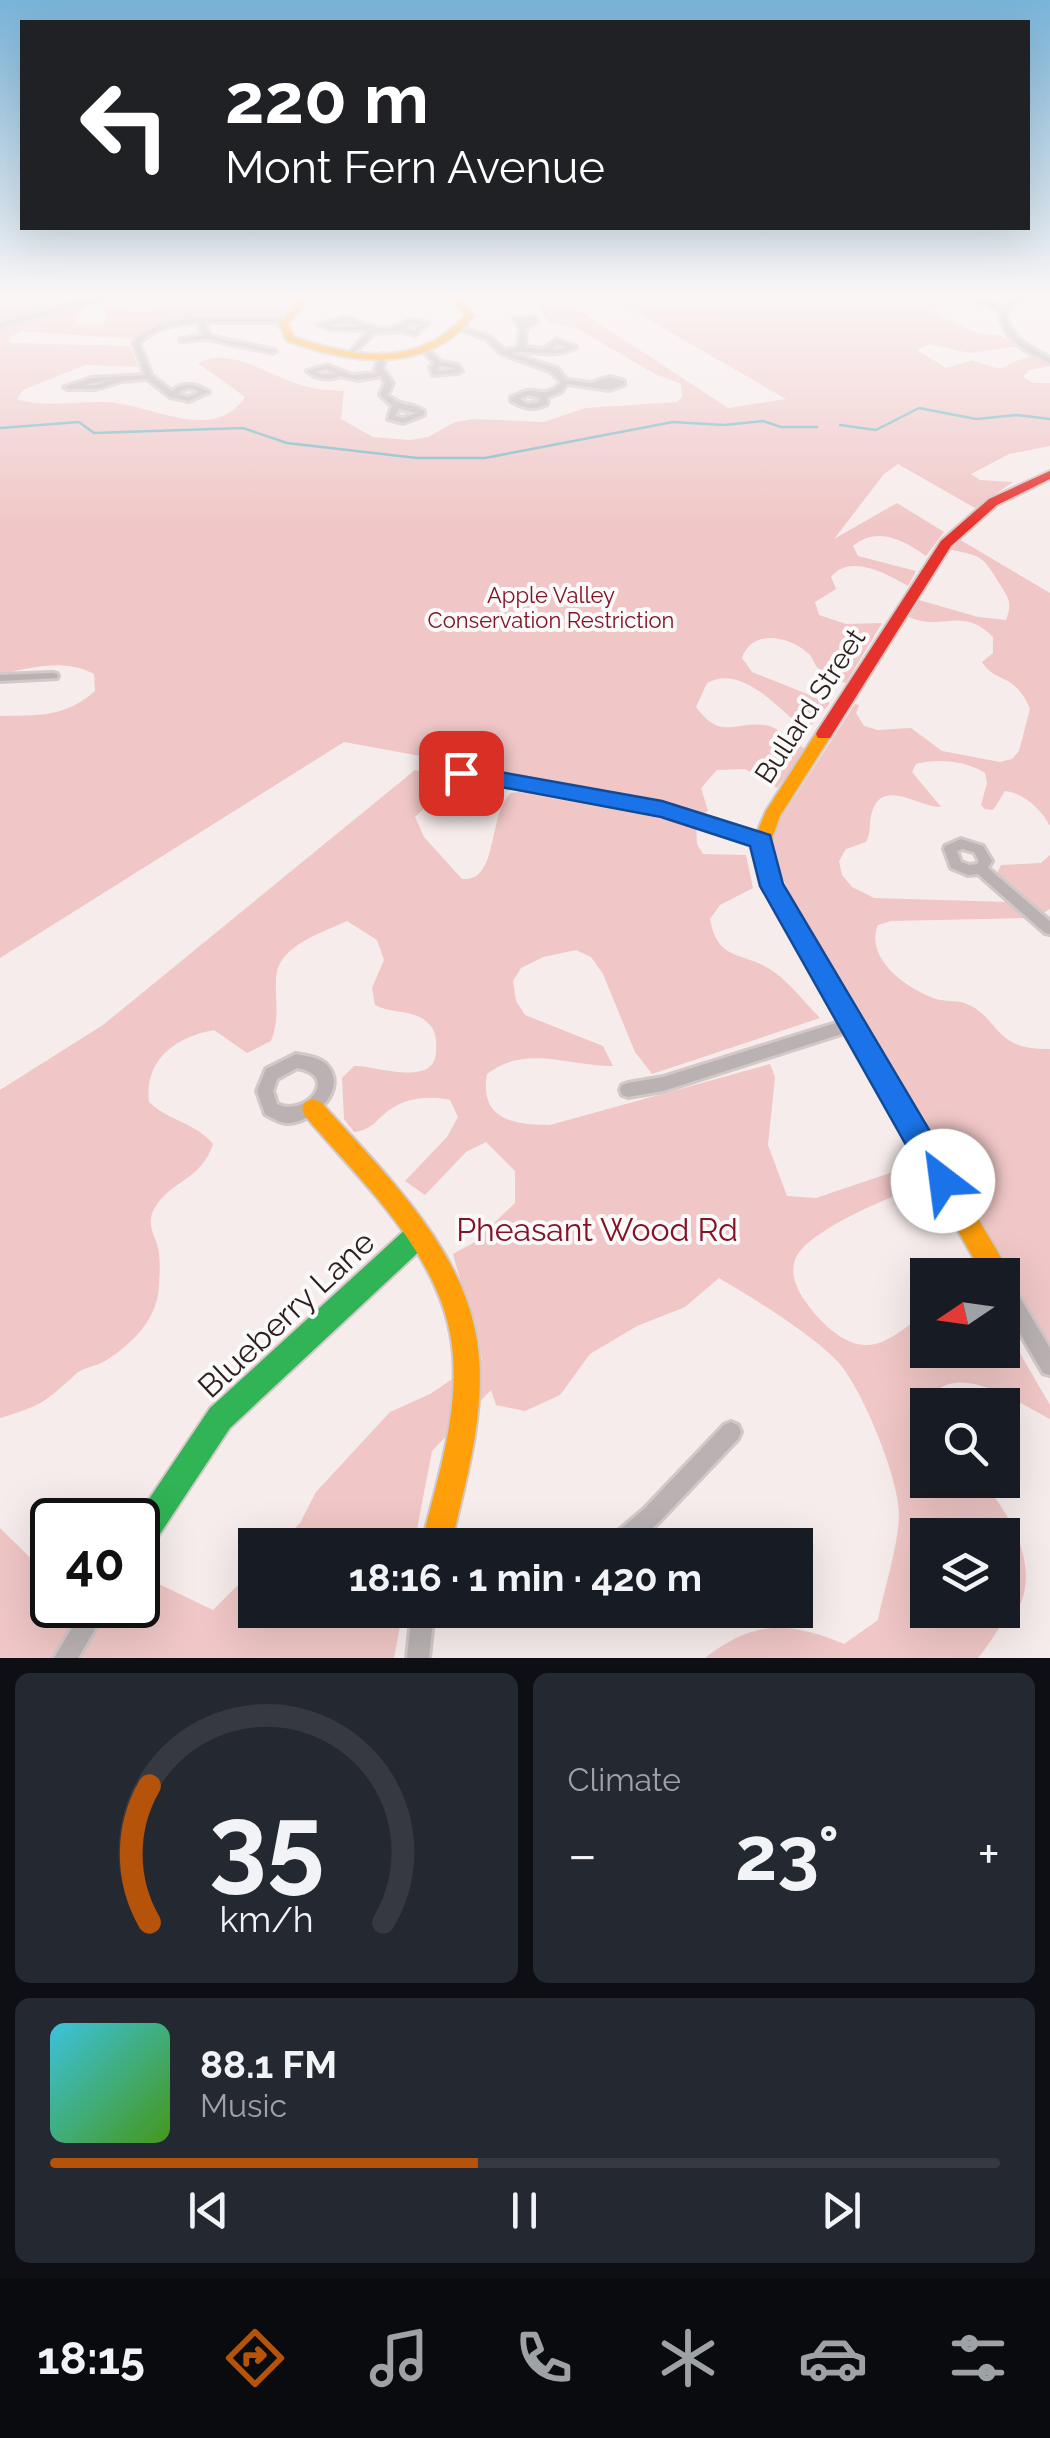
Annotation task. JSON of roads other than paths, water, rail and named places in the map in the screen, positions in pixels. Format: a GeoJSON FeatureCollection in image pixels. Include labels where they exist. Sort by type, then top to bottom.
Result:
{"type":"FeatureCollection","features":[{"type":"Feature","properties":{"kind":"street"},"geometry":{"type":"LineString","coordinates":[[337,376],[361,378],[366,374]]}},
{"type":"Feature","properties":{"kind":"street"},"geometry":{"type":"LineString","coordinates":[[386,374],[389,382],[384,397],[396,406]]}},
{"type":"Feature","properties":{"kind":"street"},"geometry":{"type":"LineString","coordinates":[[558,374],[565,382],[594,384]]}},
{"type":"Feature","properties":{"kind":"street"},"geometry":{"type":"LineString","coordinates":[[119,380],[68,388],[86,381],[149,376],[173,395]]}},
{"type":"Feature","properties":{"kind":"street"},"geometry":{"type":"LineString","coordinates":[[544,396],[565,382]]}},
{"type":"Feature","properties":{"kind":"street","name":"Bullard Street"},"geometry":{"type":"LineString","coordinates":[[762,841],[772,816],[946,544],[983,510],[1030,482],[1050,475]]}},
{"type":"Feature","properties":{"kind":"street"},"geometry":{"type":"LineString","coordinates":[[0,678],[53,676]]}},
{"type":"Feature","properties":{"kind":"street"},"geometry":{"type":"LineString","coordinates":[[461,773],[662,809],[762,841],[762,856],[772,886],[987,1258]]}},
{"type":"Feature","properties":{"kind":"street"},"geometry":{"type":"LineString","coordinates":[[981,870],[1049,926]]}},
{"type":"Feature","properties":{"kind":"street"},"geometry":{"type":"LineString","coordinates":[[628,1090],[663,1084],[852,1024]]}},
{"type":"Feature","properties":{"kind":"street"},"geometry":{"type":"LineString","coordinates":[[312,1109],[416,1237],[456,1308],[466,1352],[459,1423],[439,1528]]}},
{"type":"Feature","properties":{"kind":"street","name":"Blueberry Lane"},"geometry":{"type":"LineString","coordinates":[[160,1509],[220,1418],[416,1237]]}},
{"type":"Feature","properties":{"kind":"street"},"geometry":{"type":"LineString","coordinates":[[1020,1315],[1050,1366]]}},
{"type":"Feature","properties":{"kind":"street"},"geometry":{"type":"LineString","coordinates":[[637,1528],[731,1432]]}},
{"type":"Feature","properties":{"kind":"street"},"geometry":{"type":"LineString","coordinates":[[65,1658],[84,1628]]}},
{"type":"Feature","properties":{"kind":"street"},"geometry":{"type":"LineString","coordinates":[[418,1658],[421,1628]]}},
{"type":"Feature","properties":{"kind":"waterway"},"geometry":{"type":"LineString","coordinates":[[840,425],[876,430],[919,408],[976,419],[1017,415],[1050,419]]}},
{"type":"Feature","properties":{"kind":"waterway"},"geometry":{"type":"LineString","coordinates":[[0,428],[79,422],[94,433],[243,428],[287,443],[417,458],[485,458],[673,422],[724,425],[763,421],[781,427],[817,427]]}},
{"type":"Feature","properties":{"kind":"park label","name":"Apple Valley Conservation Restriction"},"geometry":{"type":"Point","coordinates":[551,608]}},
{"type":"Feature","properties":{"kind":"park label","name":"Pheasant Wood Rd"},"geometry":{"type":"Point","coordinates":[597,1229]}}]}
